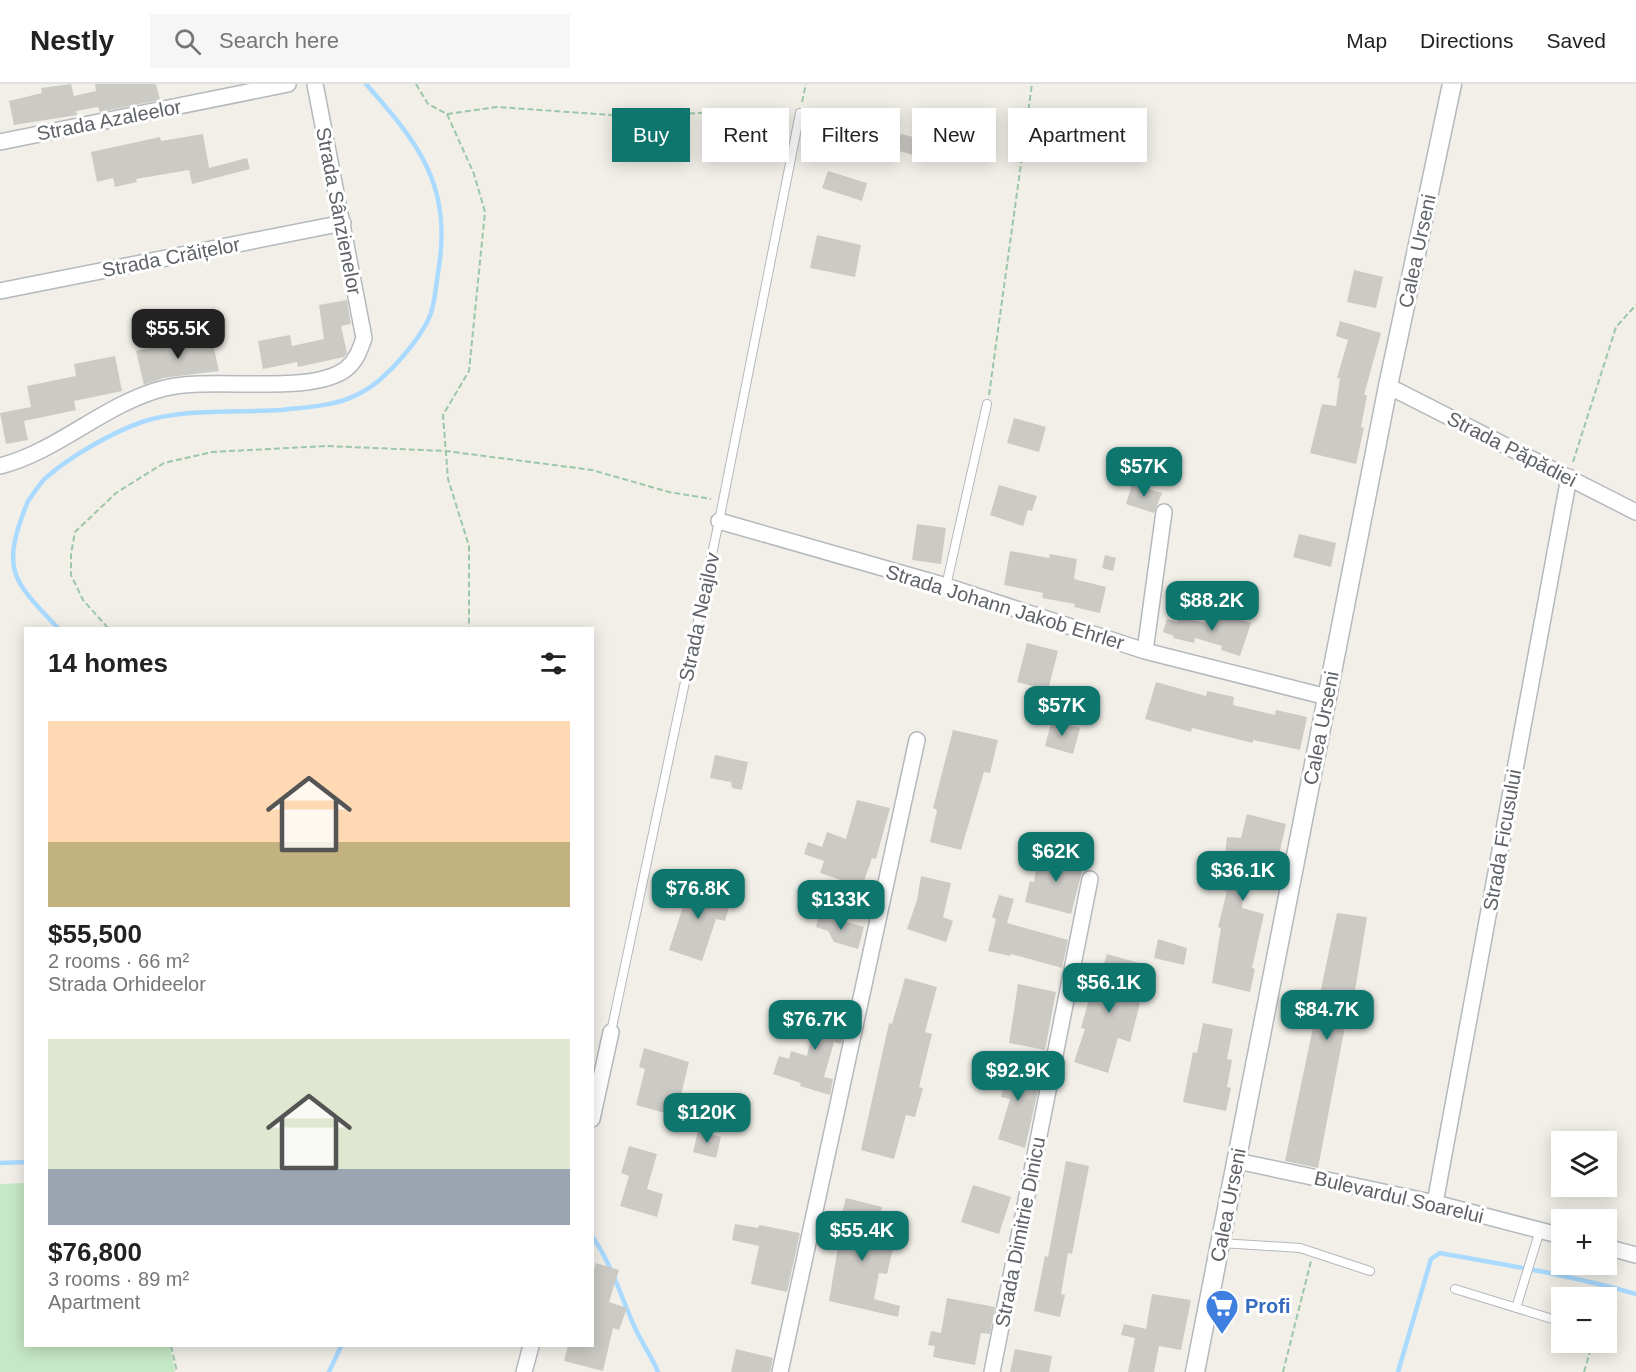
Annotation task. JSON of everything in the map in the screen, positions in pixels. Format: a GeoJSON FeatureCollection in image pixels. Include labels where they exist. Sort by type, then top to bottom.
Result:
{"type":"FeatureCollection","features":[{"type":"Feature","properties":{"kind":"street","name":"Strada Azaleelor"},"geometry":{"type":"LineString","coordinates":[[0,142],[288,84]]}},
{"type":"Feature","properties":{"kind":"street","name":"Strada Sânzienelor"},"geometry":{"type":"LineString","coordinates":[[2,465],[38,450],[111,409],[166,388],[236,382],[278,384],[325,379],[346,370],[358,356],[364,338],[315,84]]}},
{"type":"Feature","properties":{"kind":"street","name":"Calea Urseni"},"geometry":{"type":"LineString","coordinates":[[1195,1372],[1388,386],[1452,84]]}},
{"type":"Feature","properties":{"kind":"street","name":"Strada Crăițelor"},"geometry":{"type":"LineString","coordinates":[[0,291],[343,223]]}},
{"type":"Feature","properties":{"kind":"street","name":"Strada Păpădiei"},"geometry":{"type":"LineString","coordinates":[[1388,386],[1636,512]]}},
{"type":"Feature","properties":{"kind":"street","name":"Strada Ficusului"},"geometry":{"type":"LineString","coordinates":[[1435,1203],[1569,477]]}},
{"type":"Feature","properties":{"kind":"street"},"geometry":{"type":"LineString","coordinates":[[1145,651],[1164,512]]}},
{"type":"Feature","properties":{"kind":"street","name":"Strada Johann Jakob Ehrler"},"geometry":{"type":"LineString","coordinates":[[719,521],[946,586],[1145,651],[1327,697]]}},
{"type":"Feature","properties":{"kind":"street"},"geometry":{"type":"LineString","coordinates":[[780,1372],[917,740]]}},
{"type":"Feature","properties":{"kind":"street","name":"Strada Dimitrie Dinicu"},"geometry":{"type":"LineString","coordinates":[[992,1372],[1090,879]]}},
{"type":"Feature","properties":{"kind":"street","name":"Strada Neajlov"},"geometry":{"type":"LineString","coordinates":[[594,1110],[611,1032]]}},
{"type":"Feature","properties":{"kind":"street","name":"Bulevardul Soarelui"},"geometry":{"type":"LineString","coordinates":[[1237,1161],[1435,1203],[1551,1233]]}},
{"type":"Feature","properties":{"kind":"street"},"geometry":{"type":"LineString","coordinates":[[1617,1250],[1636,1255]]}},
{"type":"Feature","properties":{"kind":"street"},"geometry":{"type":"LineString","coordinates":[[524,1372],[531,1347]]}},
{"type":"Feature","properties":{"kind":"lane","name":"Strada Neajlov"},"geometry":{"type":"LineString","coordinates":[[611,1032],[719,521],[800,113]]}},
{"type":"Feature","properties":{"kind":"lane"},"geometry":{"type":"LineString","coordinates":[[946,586],[987,404]]}},
{"type":"Feature","properties":{"kind":"lane"},"geometry":{"type":"LineString","coordinates":[[1516,1308],[1540,1230]]}},
{"type":"Feature","properties":{"kind":"lane"},"geometry":{"type":"LineString","coordinates":[[1221,1242],[1300,1248],[1370,1271]]}},
{"type":"Feature","properties":{"kind":"lane"},"geometry":{"type":"LineString","coordinates":[[1455,1288],[1551,1319]]}},
{"type":"Feature","properties":{"kind":"path"},"geometry":{"type":"LineString","coordinates":[[416,84],[428,104],[447,114],[497,107],[626,116],[772,110],[800,113],[806,84]]}},
{"type":"Feature","properties":{"kind":"path"},"geometry":{"type":"LineString","coordinates":[[987,404],[1032,84]]}},
{"type":"Feature","properties":{"kind":"path"},"geometry":{"type":"LineString","coordinates":[[447,114],[474,174],[485,212],[469,371],[443,415],[448,479],[469,546],[469,627]]}},
{"type":"Feature","properties":{"kind":"path"},"geometry":{"type":"LineString","coordinates":[[1569,477],[1616,327],[1636,306]]}},
{"type":"Feature","properties":{"kind":"path"},"geometry":{"type":"LineString","coordinates":[[107,627],[83,600],[71,575],[71,554],[75,532],[116,494],[164,463],[212,452],[327,446],[446,452],[592,471],[669,492],[723,501]]}},
{"type":"Feature","properties":{"kind":"path"},"geometry":{"type":"LineString","coordinates":[[1282,1372],[1313,1252]]}},
{"type":"Feature","properties":{"kind":"path"},"geometry":{"type":"LineString","coordinates":[[171,1347],[177,1372]]}},
{"type":"Feature","properties":{"kind":"path"},"geometry":{"type":"LineString","coordinates":[[1584,1372],[1590,1353]]}},
{"type":"Feature","properties":{"kind":"green space"},"geometry":{"type":"Polygon","coordinates":[[[24,1183],[24,1347],[170,1347],[175,1372],[0,1372],[0,1184],[24,1183]]]}},
{"type":"Feature","properties":{"kind":"building"},"geometry":{"type":"Polygon","coordinates":[[[71,84],[74,96],[96,91],[95,84],[156,84],[160,100],[100,112],[98,107],[76,111],[77,115],[14,125],[9,101],[42,93],[41,88],[71,84]]]}},
{"type":"Feature","properties":{"kind":"building"},"geometry":{"type":"Polygon","coordinates":[[[203,134],[209,168],[247,158],[250,169],[192,184],[189,170],[136,179],[137,182],[115,187],[113,178],[97,182],[91,152],[160,137],[161,141],[203,134]]]}},
{"type":"Feature","properties":{"kind":"building"},"geometry":{"type":"Polygon","coordinates":[[[901,134],[912,137],[912,155],[900,151],[901,134]]]}},
{"type":"Feature","properties":{"kind":"building"},"geometry":{"type":"Polygon","coordinates":[[[828,171],[867,183],[862,201],[822,188],[828,171]]]}},
{"type":"Feature","properties":{"kind":"building"},"geometry":{"type":"Polygon","coordinates":[[[817,235],[861,245],[855,277],[810,268],[817,235]]]}},
{"type":"Feature","properties":{"kind":"building"},"geometry":{"type":"Polygon","coordinates":[[[1354,270],[1383,277],[1376,308],[1347,302],[1354,270]]]}},
{"type":"Feature","properties":{"kind":"building"},"geometry":{"type":"Polygon","coordinates":[[[347,300],[351,324],[341,326],[347,353],[344,357],[298,367],[297,362],[263,369],[258,341],[290,335],[292,346],[324,339],[319,305],[347,300]]]}},
{"type":"Feature","properties":{"kind":"building"},"geometry":{"type":"Polygon","coordinates":[[[1340,321],[1381,333],[1364,395],[1367,395],[1361,427],[1364,428],[1356,464],[1310,453],[1322,404],[1336,406],[1340,378],[1337,378],[1348,340],[1336,336],[1340,321]]]}},
{"type":"Feature","properties":{"kind":"building"},"geometry":{"type":"Polygon","coordinates":[[[211,335],[219,371],[163,378],[144,385],[136,351],[211,335]]]}},
{"type":"Feature","properties":{"kind":"building"},"geometry":{"type":"Polygon","coordinates":[[[115,356],[122,391],[74,401],[76,410],[24,421],[28,440],[6,444],[0,413],[31,407],[27,386],[76,376],[74,364],[115,356]]]}},
{"type":"Feature","properties":{"kind":"building"},"geometry":{"type":"Polygon","coordinates":[[[1014,418],[1046,427],[1039,452],[1007,443],[1014,418]]]}},
{"type":"Feature","properties":{"kind":"building"},"geometry":{"type":"Polygon","coordinates":[[[1132,484],[1162,493],[1154,513],[1126,504],[1132,484]]]}},
{"type":"Feature","properties":{"kind":"building"},"geometry":{"type":"Polygon","coordinates":[[[999,485],[1037,496],[1032,511],[1028,510],[1023,526],[990,515],[999,485]]]}},
{"type":"Feature","properties":{"kind":"building"},"geometry":{"type":"Polygon","coordinates":[[[917,524],[946,528],[941,564],[912,560],[917,524]]]}},
{"type":"Feature","properties":{"kind":"building"},"geometry":{"type":"Polygon","coordinates":[[[1299,534],[1336,543],[1331,567],[1293,557],[1299,534]]]}},
{"type":"Feature","properties":{"kind":"building"},"geometry":{"type":"Polygon","coordinates":[[[1010,551],[1049,558],[1050,554],[1077,559],[1074,579],[1106,587],[1100,613],[1074,607],[1075,604],[1042,598],[1043,593],[1004,585],[1010,551]]]}},
{"type":"Feature","properties":{"kind":"building"},"geometry":{"type":"Polygon","coordinates":[[[1105,555],[1116,558],[1113,571],[1102,568],[1105,555]]]}},
{"type":"Feature","properties":{"kind":"building"},"geometry":{"type":"Polygon","coordinates":[[[1220,613],[1251,623],[1240,656],[1221,650],[1222,646],[1195,638],[1194,643],[1173,638],[1174,636],[1163,632],[1167,619],[1177,622],[1178,617],[1216,625],[1220,613]]]}},
{"type":"Feature","properties":{"kind":"building"},"geometry":{"type":"Polygon","coordinates":[[[1027,643],[1058,651],[1048,690],[1017,682],[1027,643]]]}},
{"type":"Feature","properties":{"kind":"building"},"geometry":{"type":"Polygon","coordinates":[[[1156,682],[1206,696],[1207,691],[1234,697],[1233,705],[1275,715],[1276,710],[1307,717],[1300,750],[1253,740],[1253,743],[1192,728],[1191,732],[1145,719],[1156,682]]]}},
{"type":"Feature","properties":{"kind":"building"},"geometry":{"type":"Polygon","coordinates":[[[1052,720],[1080,728],[1073,754],[1045,746],[1052,720]]]}},
{"type":"Feature","properties":{"kind":"building"},"geometry":{"type":"Polygon","coordinates":[[[953,730],[998,740],[990,773],[984,772],[961,850],[930,842],[937,810],[933,808],[953,730]]]}},
{"type":"Feature","properties":{"kind":"building"},"geometry":{"type":"Polygon","coordinates":[[[715,755],[748,762],[742,790],[732,788],[731,782],[710,778],[715,755]]]}},
{"type":"Feature","properties":{"kind":"building"},"geometry":{"type":"Polygon","coordinates":[[[857,800],[890,808],[876,859],[872,858],[862,887],[820,873],[824,861],[804,854],[808,842],[822,847],[827,832],[846,839],[857,800]]]}},
{"type":"Feature","properties":{"kind":"building"},"geometry":{"type":"Polygon","coordinates":[[[1247,814],[1286,824],[1277,864],[1247,860],[1242,908],[1264,914],[1252,968],[1255,969],[1250,992],[1212,983],[1221,928],[1218,927],[1227,891],[1221,890],[1227,837],[1241,838],[1247,814]]]}},
{"type":"Feature","properties":{"kind":"building"},"geometry":{"type":"Polygon","coordinates":[[[1057,853],[1085,860],[1071,914],[1025,902],[1030,881],[1034,882],[1038,857],[1055,859],[1057,853]]]}},
{"type":"Feature","properties":{"kind":"building"},"geometry":{"type":"Polygon","coordinates":[[[693,876],[714,883],[709,898],[730,904],[725,921],[716,919],[702,961],[669,950],[693,876]]]}},
{"type":"Feature","properties":{"kind":"building"},"geometry":{"type":"Polygon","coordinates":[[[921,876],[951,883],[943,917],[953,921],[946,942],[907,929],[917,900],[921,876]]]}},
{"type":"Feature","properties":{"kind":"building"},"geometry":{"type":"Polygon","coordinates":[[[999,895],[1014,899],[1007,923],[1068,940],[1062,968],[1011,954],[1010,956],[988,951],[996,919],[992,917],[999,895]]]}},
{"type":"Feature","properties":{"kind":"building"},"geometry":{"type":"Polygon","coordinates":[[[1337,913],[1367,917],[1356,985],[1346,1021],[1318,1168],[1285,1161],[1337,913]]]}},
{"type":"Feature","properties":{"kind":"building"},"geometry":{"type":"Polygon","coordinates":[[[819,914],[864,927],[858,949],[834,942],[828,931],[816,927],[819,914]]]}},
{"type":"Feature","properties":{"kind":"building"},"geometry":{"type":"Polygon","coordinates":[[[1158,939],[1187,948],[1184,965],[1154,958],[1158,939]]]}},
{"type":"Feature","properties":{"kind":"building"},"geometry":{"type":"Polygon","coordinates":[[[1107,954],[1139,963],[1129,1000],[1140,1003],[1130,1042],[1118,1038],[1108,1073],[1074,1062],[1085,1029],[1081,1028],[1092,989],[1096,991],[1107,954]]]}},
{"type":"Feature","properties":{"kind":"building"},"geometry":{"type":"Polygon","coordinates":[[[905,978],[937,987],[925,1032],[932,1034],[919,1087],[923,1088],[915,1117],[906,1115],[894,1159],[861,1150],[889,1023],[892,1024],[905,978]]]}},
{"type":"Feature","properties":{"kind":"building"},"geometry":{"type":"Polygon","coordinates":[[[1018,984],[1056,992],[1045,1050],[1009,1043],[1018,984]]]}},
{"type":"Feature","properties":{"kind":"building"},"geometry":{"type":"Polygon","coordinates":[[[809,1003],[848,1012],[841,1044],[834,1042],[824,1077],[833,1079],[830,1095],[800,1086],[801,1083],[773,1074],[779,1056],[789,1059],[791,1051],[807,1056],[815,1020],[806,1018],[809,1003]]]}},
{"type":"Feature","properties":{"kind":"building"},"geometry":{"type":"Polygon","coordinates":[[[1203,1023],[1233,1029],[1227,1059],[1232,1060],[1227,1087],[1231,1088],[1226,1111],[1183,1102],[1193,1052],[1197,1053],[1203,1023]]]}},
{"type":"Feature","properties":{"kind":"building"},"geometry":{"type":"Polygon","coordinates":[[[644,1048],[689,1062],[676,1116],[636,1105],[645,1069],[639,1067],[644,1048]]]}},
{"type":"Feature","properties":{"kind":"building"},"geometry":{"type":"Polygon","coordinates":[[[1000,1062],[1042,1073],[1025,1148],[998,1139],[1010,1099],[1001,1097],[1006,1080],[996,1077],[1000,1062]]]}},
{"type":"Feature","properties":{"kind":"building"},"geometry":{"type":"Polygon","coordinates":[[[698,1131],[721,1137],[716,1158],[693,1152],[698,1131]]]}},
{"type":"Feature","properties":{"kind":"building"},"geometry":{"type":"Polygon","coordinates":[[[629,1146],[657,1154],[647,1189],[663,1194],[657,1217],[620,1206],[629,1176],[621,1173],[629,1146]]]}},
{"type":"Feature","properties":{"kind":"building"},"geometry":{"type":"Polygon","coordinates":[[[1066,1161],[1089,1166],[1072,1254],[1068,1253],[1061,1294],[1065,1295],[1060,1317],[1034,1311],[1045,1256],[1048,1257],[1066,1161]]]}},
{"type":"Feature","properties":{"kind":"building"},"geometry":{"type":"Polygon","coordinates":[[[973,1185],[1011,1197],[999,1234],[961,1222],[973,1185]]]}},
{"type":"Feature","properties":{"kind":"building"},"geometry":{"type":"Polygon","coordinates":[[[846,1198],[882,1207],[874,1243],[893,1248],[887,1274],[879,1273],[874,1299],[900,1306],[898,1317],[829,1301],[839,1241],[848,1243],[855,1216],[842,1213],[846,1198]]]}},
{"type":"Feature","properties":{"kind":"building"},"geometry":{"type":"Polygon","coordinates":[[[735,1224],[758,1228],[759,1225],[800,1233],[787,1292],[751,1284],[759,1246],[732,1240],[735,1224]]]}},
{"type":"Feature","properties":{"kind":"building"},"geometry":{"type":"Polygon","coordinates":[[[596,1263],[619,1270],[609,1302],[627,1308],[619,1330],[613,1328],[603,1371],[564,1361],[568,1347],[594,1347],[594,1269],[596,1263]]]}},
{"type":"Feature","properties":{"kind":"building"},"geometry":{"type":"Polygon","coordinates":[[[1152,1294],[1191,1300],[1181,1350],[1159,1346],[1154,1372],[1128,1372],[1135,1338],[1121,1335],[1124,1324],[1146,1329],[1152,1294]]]}},
{"type":"Feature","properties":{"kind":"building"},"geometry":{"type":"Polygon","coordinates":[[[947,1298],[995,1307],[990,1334],[981,1333],[975,1365],[933,1357],[935,1346],[928,1345],[931,1331],[941,1333],[947,1298]]]}},
{"type":"Feature","properties":{"kind":"building"},"geometry":{"type":"Polygon","coordinates":[[[736,1349],[773,1358],[770,1372],[731,1372],[736,1349]]]}},
{"type":"Feature","properties":{"kind":"building"},"geometry":{"type":"Polygon","coordinates":[[[1015,1349],[1052,1356],[1049,1372],[1010,1372],[1015,1349]]]}},
{"type":"Feature","properties":{"kind":"waterway"},"geometry":{"type":"LineString","coordinates":[[57,627],[21,585],[15,572],[13,559],[14,543],[28,501],[48,476],[106,438],[142,422],[193,413],[281,410],[345,400],[364,391],[383,377],[420,334],[434,303],[438,273],[441,216],[436,191],[428,169],[416,148],[402,127],[366,84]]}},
{"type":"Feature","properties":{"kind":"waterway"},"geometry":{"type":"LineString","coordinates":[[0,1163],[24,1162]]}},
{"type":"Feature","properties":{"kind":"waterway"},"geometry":{"type":"LineString","coordinates":[[594,1239],[606,1259],[636,1330],[658,1372]]}},
{"type":"Feature","properties":{"kind":"waterway"},"geometry":{"type":"LineString","coordinates":[[1398,1372],[1431,1259],[1440,1253],[1563,1276],[1636,1294]]}},
{"type":"Feature","properties":{"kind":"waterway"},"geometry":{"type":"LineString","coordinates":[[329,1372],[341,1347]]}},
{"type":"Feature","properties":{"kind":"place","name":"Profi"},"geometry":{"type":"Point","coordinates":[1222,1335]}}]}
